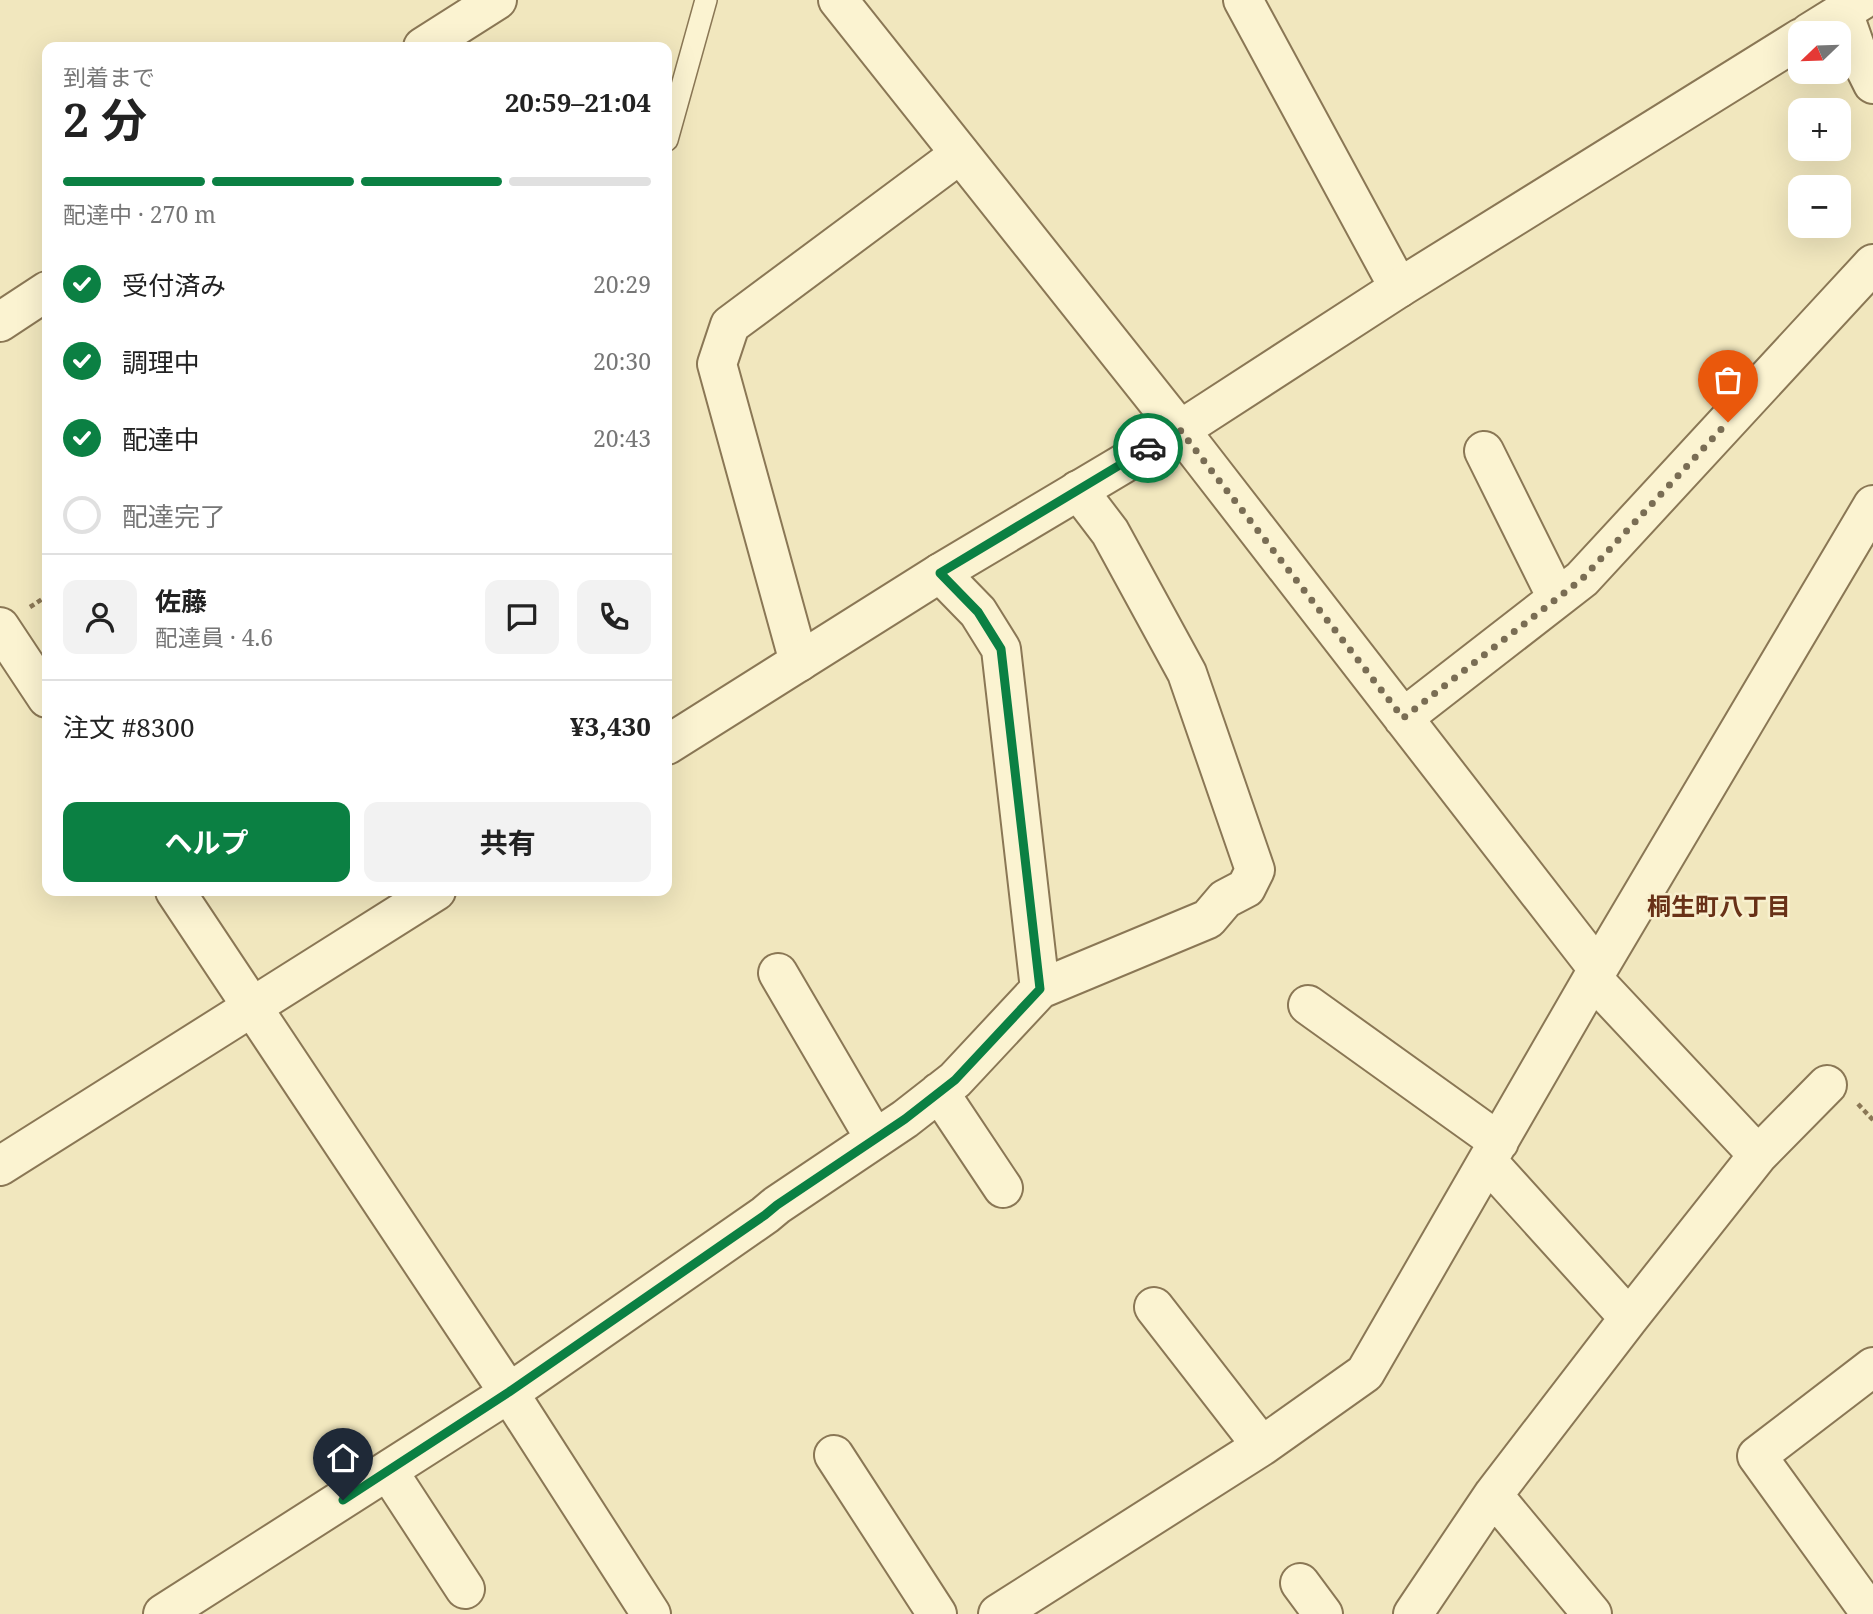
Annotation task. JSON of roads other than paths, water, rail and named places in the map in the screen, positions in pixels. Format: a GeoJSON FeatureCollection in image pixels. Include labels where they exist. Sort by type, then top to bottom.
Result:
{"type":"FeatureCollection","features":[{"type":"Feature","properties":{"kind":"street"},"geometry":{"type":"LineString","coordinates":[[431,42],[497,0]]}},
{"type":"Feature","properties":{"kind":"street"},"geometry":{"type":"LineString","coordinates":[[838,0],[1180,430],[1403,718],[1595,974],[1758,1155]]}},
{"type":"Feature","properties":{"kind":"street"},"geometry":{"type":"LineString","coordinates":[[1243,0],[1399,288]]}},
{"type":"Feature","properties":{"kind":"street"},"geometry":{"type":"LineString","coordinates":[[1828,21],[1852,6],[1857,52],[1873,84]]}},
{"type":"Feature","properties":{"kind":"street"},"geometry":{"type":"LineString","coordinates":[[672,743],[940,573],[1180,430],[1399,288],[1788,46]]}},
{"type":"Feature","properties":{"kind":"street"},"geometry":{"type":"LineString","coordinates":[[799,662],[717,364],[730,325],[961,154]]}},
{"type":"Feature","properties":{"kind":"street"},"geometry":{"type":"LineString","coordinates":[[1403,718],[1582,579],[1873,264]]}},
{"type":"Feature","properties":{"kind":"street"},"geometry":{"type":"LineString","coordinates":[[0,322],[42,294]]}},
{"type":"Feature","properties":{"kind":"street"},"geometry":{"type":"LineString","coordinates":[[1484,452],[1557,597]]}},
{"type":"Feature","properties":{"kind":"street"},"geometry":{"type":"LineString","coordinates":[[163,1614],[509,1392],[905,1119],[955,1080],[1040,989],[1208,919],[1225,899],[1246,888],[1255,870],[1187,673],[1110,532],[1078,490]]}},
{"type":"Feature","properties":{"kind":"street"},"geometry":{"type":"LineString","coordinates":[[998,1614],[1262,1446],[1366,1373],[1595,974],[1873,505]]}},
{"type":"Feature","properties":{"kind":"street"},"geometry":{"type":"LineString","coordinates":[[940,573],[978,612],[1001,649],[1040,989]]}},
{"type":"Feature","properties":{"kind":"street"},"geometry":{"type":"LineString","coordinates":[[0,627],[42,690]]}},
{"type":"Feature","properties":{"kind":"street"},"geometry":{"type":"LineString","coordinates":[[178,896],[509,1392],[651,1614]]}},
{"type":"Feature","properties":{"kind":"street"},"geometry":{"type":"LineString","coordinates":[[0,1166],[428,896]]}},
{"type":"Feature","properties":{"kind":"street"},"geometry":{"type":"LineString","coordinates":[[778,973],[876,1139]]}},
{"type":"Feature","properties":{"kind":"street"},"geometry":{"type":"LineString","coordinates":[[1308,1005],[1493,1152],[1629,1318]]}},
{"type":"Feature","properties":{"kind":"street"},"geometry":{"type":"LineString","coordinates":[[1413,1614],[1493,1495],[1629,1318],[1758,1155],[1827,1085]]}},
{"type":"Feature","properties":{"kind":"street"},"geometry":{"type":"LineString","coordinates":[[939,1092],[1003,1188]]}},
{"type":"Feature","properties":{"kind":"street"},"geometry":{"type":"LineString","coordinates":[[1154,1307],[1262,1446]]}},
{"type":"Feature","properties":{"kind":"street"},"geometry":{"type":"LineString","coordinates":[[1871,1614],[1757,1456],[1873,1367]]}},
{"type":"Feature","properties":{"kind":"street"},"geometry":{"type":"LineString","coordinates":[[834,1455],[937,1614]]}},
{"type":"Feature","properties":{"kind":"street"},"geometry":{"type":"LineString","coordinates":[[388,1471],[465,1589]]}},
{"type":"Feature","properties":{"kind":"street"},"geometry":{"type":"LineString","coordinates":[[1493,1495],[1592,1614]]}},
{"type":"Feature","properties":{"kind":"street"},"geometry":{"type":"LineString","coordinates":[[1300,1583],[1323,1614]]}},
{"type":"Feature","properties":{"kind":"lane"},"geometry":{"type":"LineString","coordinates":[[672,122],[706,0]]}},
{"type":"Feature","properties":{"kind":"district","name":"桐生町八丁目"},"geometry":{"type":"Point","coordinates":[1719,905]}}]}
